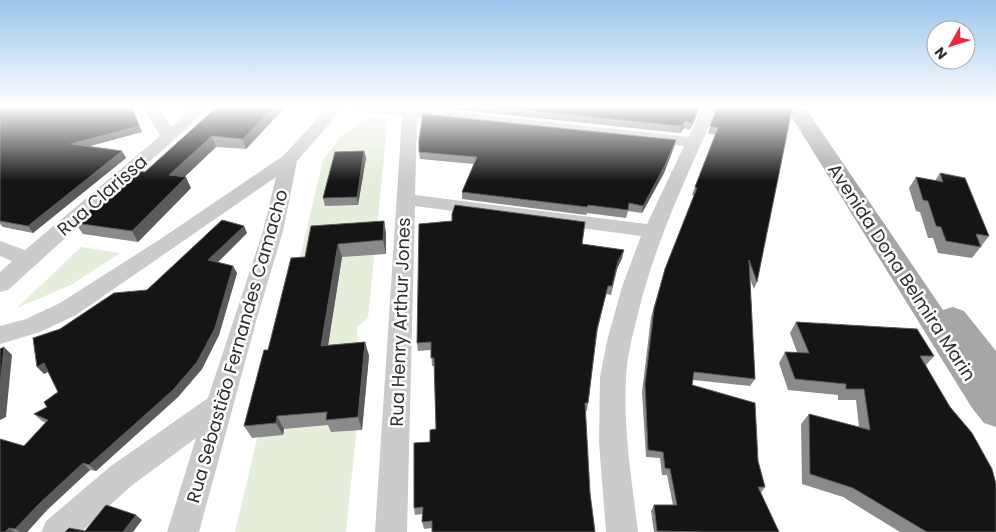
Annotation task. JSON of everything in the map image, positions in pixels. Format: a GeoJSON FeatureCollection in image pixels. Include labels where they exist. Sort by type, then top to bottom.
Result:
{"type":"FeatureCollection","features":[{"type":"Feature","properties":{"kind":"main road","name":"Avenida Dona Belmira Marin"},"geometry":{"type":"LineString","coordinates":[[810,131],[984,398],[996,412]]}},
{"type":"Feature","properties":{"kind":"main road","name":"Avenida Dona Belmira Marin"},"geometry":{"type":"LineString","coordinates":[[827,131],[959,329],[996,375]]}},
{"type":"Feature","properties":{"kind":"street"},"geometry":{"type":"LineString","coordinates":[[165,131],[169,137]]}},
{"type":"Feature","properties":{"kind":"street","name":"Rua Clarissa"},"geometry":{"type":"LineString","coordinates":[[0,284],[176,131]]}},
{"type":"Feature","properties":{"kind":"street"},"geometry":{"type":"LineString","coordinates":[[0,336],[32,326],[68,309],[289,160],[315,131]]}},
{"type":"Feature","properties":{"kind":"street","name":"Rua Henry Arthur Jones"},"geometry":{"type":"LineString","coordinates":[[391,532],[409,131]]}},
{"type":"Feature","properties":{"kind":"street"},"geometry":{"type":"LineString","coordinates":[[588,131],[694,142]]}},
{"type":"Feature","properties":{"kind":"street"},"geometry":{"type":"LineString","coordinates":[[622,532],[613,442],[614,377],[626,314],[654,232],[700,131]]}},
{"type":"Feature","properties":{"kind":"street","name":"Rua Sebastião Fernandes Camacho"},"geometry":{"type":"LineString","coordinates":[[183,532],[219,406],[273,231],[289,160]]}},
{"type":"Feature","properties":{"kind":"street"},"geometry":{"type":"LineString","coordinates":[[405,199],[654,232]]}},
{"type":"Feature","properties":{"kind":"street"},"geometry":{"type":"LineString","coordinates":[[0,248],[26,260]]}},
{"type":"Feature","properties":{"kind":"street"},"geometry":{"type":"LineString","coordinates":[[57,532],[121,476],[219,406]]}},
{"type":"Feature","properties":{"kind":"green space"},"geometry":{"type":"Polygon","coordinates":[[[348,131],[387,131],[368,318],[357,327],[359,407],[346,532],[235,532],[323,160],[342,135],[348,131]]]}},
{"type":"Feature","properties":{"kind":"green space"},"geometry":{"type":"Polygon","coordinates":[[[81,247],[120,253],[71,285],[17,308],[81,247]]]}},
{"type":"Feature","properties":{"kind":"building"},"geometry":{"type":"Polygon","coordinates":[[[0,131],[121,131],[71,144],[122,151],[28,226],[0,221],[0,131]]]}},
{"type":"Feature","properties":{"kind":"building"},"geometry":{"type":"Polygon","coordinates":[[[191,131],[251,131],[243,139],[212,136],[169,175],[186,177],[132,231],[75,223],[135,171],[145,172],[191,131]]]}},
{"type":"Feature","properties":{"kind":"building"},"geometry":{"type":"Polygon","coordinates":[[[420,131],[587,131],[676,140],[643,206],[629,203],[628,210],[462,192],[477,157],[419,152],[420,131]]]}},
{"type":"Feature","properties":{"kind":"building"},"geometry":{"type":"Polygon","coordinates":[[[717,131],[788,131],[757,282],[749,260],[755,379],[694,372],[692,385],[755,403],[758,461],[765,487],[758,487],[779,532],[657,531],[654,505],[677,505],[670,469],[665,468],[663,452],[648,450],[645,384],[654,309],[665,269],[697,188],[695,187],[717,131]]]}},
{"type":"Feature","properties":{"kind":"building"},"geometry":{"type":"Polygon","coordinates":[[[364,151],[357,197],[323,198],[335,152],[364,151]]]}},
{"type":"Feature","properties":{"kind":"building"},"geometry":{"type":"Polygon","coordinates":[[[940,173],[965,178],[989,236],[976,234],[981,247],[946,241],[941,227],[936,226],[928,201],[923,200],[916,177],[943,182],[940,173]]]}},
{"type":"Feature","properties":{"kind":"building"},"geometry":{"type":"Polygon","coordinates":[[[455,205],[585,222],[582,244],[624,250],[618,261],[612,286],[608,286],[597,329],[588,403],[585,403],[590,493],[595,532],[432,532],[432,521],[422,522],[423,507],[414,508],[414,443],[430,442],[430,430],[436,429],[434,358],[431,358],[431,342],[417,343],[419,224],[452,221],[455,205]]]}},
{"type":"Feature","properties":{"kind":"building"},"geometry":{"type":"Polygon","coordinates":[[[222,220],[244,226],[208,260],[233,266],[215,328],[197,362],[173,390],[89,465],[83,463],[15,529],[9,528],[5,532],[0,532],[0,439],[24,446],[48,420],[34,414],[47,407],[44,402],[58,392],[44,363],[37,367],[33,338],[60,329],[114,293],[147,290],[222,220]]]}},
{"type":"Feature","properties":{"kind":"building"},"geometry":{"type":"Polygon","coordinates":[[[384,221],[383,240],[338,244],[321,346],[365,342],[358,417],[326,420],[327,412],[277,416],[276,423],[244,426],[264,350],[268,350],[291,258],[305,257],[311,226],[384,221]]]}},
{"type":"Feature","properties":{"kind":"building"},"geometry":{"type":"Polygon","coordinates":[[[796,322],[917,329],[934,356],[920,356],[950,407],[972,433],[992,469],[996,484],[996,532],[927,532],[853,488],[810,474],[809,414],[870,430],[864,389],[846,389],[846,384],[795,379],[785,352],[809,353],[796,322]]]}},
{"type":"Feature","properties":{"kind":"building"},"geometry":{"type":"Polygon","coordinates":[[[4,347],[0,386],[0,349],[4,347]]]}},
{"type":"Feature","properties":{"kind":"building"},"geometry":{"type":"Polygon","coordinates":[[[106,505],[136,515],[123,532],[65,532],[69,528],[85,531],[106,505]]]}}]}
